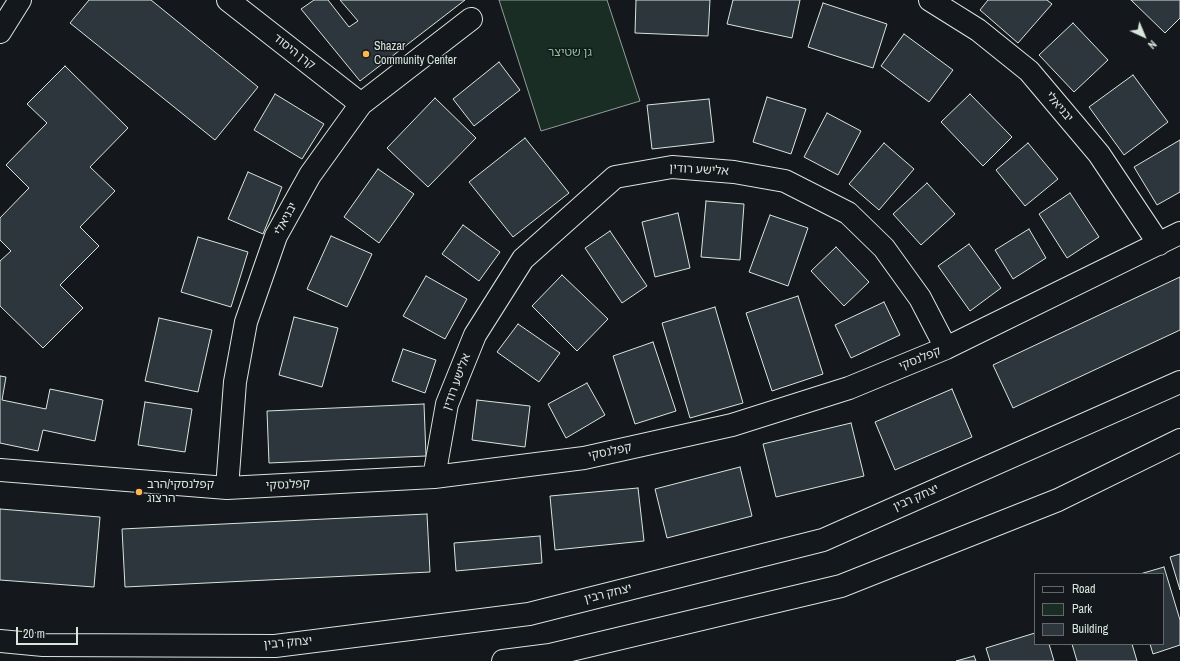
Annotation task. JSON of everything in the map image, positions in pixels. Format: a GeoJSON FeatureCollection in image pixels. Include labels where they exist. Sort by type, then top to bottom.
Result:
{"type":"FeatureCollection","features":[{"type":"Feature","properties":{"kind":"street"},"geometry":{"type":"LineString","coordinates":[[0,32],[20,0]]}},
{"type":"Feature","properties":{"kind":"street","name":"קרן היסוד"},"geometry":{"type":"LineString","coordinates":[[228,0],[361,104]]}},
{"type":"Feature","properties":{"kind":"street","name":"יבניאלי"},"geometry":{"type":"LineString","coordinates":[[930,0],[978,30],[1029,71],[1099,154],[1158,244]]}},
{"type":"Feature","properties":{"kind":"street","name":"יבניאלי"},"geometry":{"type":"LineString","coordinates":[[227,488],[235,382],[246,322],[276,236],[310,175],[361,104],[471,19]]}},
{"type":"Feature","properties":{"kind":"street","name":"אלישע רודין"},"geometry":{"type":"LineString","coordinates":[[434,477],[447,404],[475,335],[523,259],[615,178],[672,166],[734,172],[785,181],[792,184],[848,213],[884,248],[920,298],[946,348]]}},
{"type":"Feature","properties":{"kind":"street","name":"קפלנסקי"},"geometry":{"type":"LineString","coordinates":[[0,470],[227,488],[434,477],[584,458],[732,425],[849,388],[946,348],[1180,233]]}},
{"type":"Feature","properties":{"kind":"street","name":"יצחק רבין"},"geometry":{"type":"LineString","coordinates":[[0,641],[43,645],[275,646],[529,614],[823,540],[1180,382]]}},
{"type":"Feature","properties":{"kind":"street"},"geometry":{"type":"LineString","coordinates":[[503,661],[550,655],[841,586],[1058,500],[1180,440]]}},
{"type":"Feature","properties":{"kind":"green space","name":"גן שטיצר"},"geometry":{"type":"Polygon","coordinates":[[[499,0],[607,0],[640,101],[541,131],[499,0]]]}},
{"type":"Feature","properties":{"kind":"building"},"geometry":{"type":"Polygon","coordinates":[[[89,0],[151,0],[258,87],[215,140],[70,23],[89,0]]]}},
{"type":"Feature","properties":{"kind":"building","name":"Shazar Community Center"},"geometry":{"type":"Polygon","coordinates":[[[314,0],[328,0],[349,27],[358,21],[340,0],[465,0],[360,81],[301,9],[314,0]]]}},
{"type":"Feature","properties":{"kind":"building"},"geometry":{"type":"Polygon","coordinates":[[[636,0],[710,0],[708,36],[635,33],[636,0]]]}},
{"type":"Feature","properties":{"kind":"building"},"geometry":{"type":"Polygon","coordinates":[[[733,0],[800,0],[792,38],[727,24],[733,0]]]}},
{"type":"Feature","properties":{"kind":"building"},"geometry":{"type":"Polygon","coordinates":[[[988,0],[1047,0],[1052,4],[1018,43],[980,10],[988,0]]]}},
{"type":"Feature","properties":{"kind":"building"},"geometry":{"type":"Polygon","coordinates":[[[1131,0],[1180,0],[1180,18],[1165,33],[1131,0]]]}},
{"type":"Feature","properties":{"kind":"building"},"geometry":{"type":"Polygon","coordinates":[[[823,3],[887,24],[873,68],[808,47],[823,3]]]}},
{"type":"Feature","properties":{"kind":"building"},"geometry":{"type":"Polygon","coordinates":[[[1073,23],[1108,60],[1074,92],[1039,55],[1073,23]]]}},
{"type":"Feature","properties":{"kind":"building"},"geometry":{"type":"Polygon","coordinates":[[[904,34],[953,70],[929,102],[881,66],[904,34]]]}},
{"type":"Feature","properties":{"kind":"building"},"geometry":{"type":"Polygon","coordinates":[[[499,62],[520,90],[474,126],[453,99],[499,62]]]}},
{"type":"Feature","properties":{"kind":"building"},"geometry":{"type":"Polygon","coordinates":[[[65,66],[128,128],[90,167],[115,191],[80,227],[99,246],[60,285],[83,308],[43,348],[0,306],[0,261],[11,251],[0,240],[0,218],[29,188],[6,165],[47,123],[27,104],[65,66]]]}},
{"type":"Feature","properties":{"kind":"building"},"geometry":{"type":"Polygon","coordinates":[[[1133,75],[1168,122],[1124,155],[1089,107],[1133,75]]]}},
{"type":"Feature","properties":{"kind":"building"},"geometry":{"type":"Polygon","coordinates":[[[275,94],[324,124],[302,159],[254,130],[275,94]]]}},
{"type":"Feature","properties":{"kind":"building"},"geometry":{"type":"Polygon","coordinates":[[[970,94],[1012,137],[983,166],[941,122],[970,94]]]}},
{"type":"Feature","properties":{"kind":"building"},"geometry":{"type":"Polygon","coordinates":[[[767,97],[806,109],[791,154],[753,142],[767,97]]]}},
{"type":"Feature","properties":{"kind":"building"},"geometry":{"type":"Polygon","coordinates":[[[435,98],[476,138],[428,187],[387,148],[435,98]]]}},
{"type":"Feature","properties":{"kind":"building"},"geometry":{"type":"Polygon","coordinates":[[[709,99],[714,142],[652,149],[647,105],[709,99]]]}},
{"type":"Feature","properties":{"kind":"building"},"geometry":{"type":"Polygon","coordinates":[[[827,113],[861,131],[838,175],[804,157],[827,113]]]}},
{"type":"Feature","properties":{"kind":"building"},"geometry":{"type":"Polygon","coordinates":[[[525,138],[569,193],[513,237],[469,182],[525,138]]]}},
{"type":"Feature","properties":{"kind":"building"},"geometry":{"type":"Polygon","coordinates":[[[1180,140],[1180,192],[1157,205],[1134,167],[1180,140]]]}},
{"type":"Feature","properties":{"kind":"building"},"geometry":{"type":"Polygon","coordinates":[[[884,143],[914,169],[879,210],[849,184],[884,143]]]}},
{"type":"Feature","properties":{"kind":"building"},"geometry":{"type":"Polygon","coordinates":[[[1028,143],[1058,179],[1025,206],[996,170],[1028,143]]]}},
{"type":"Feature","properties":{"kind":"building"},"geometry":{"type":"Polygon","coordinates":[[[378,169],[414,194],[379,243],[344,217],[378,169]]]}},
{"type":"Feature","properties":{"kind":"building"},"geometry":{"type":"Polygon","coordinates":[[[248,172],[282,187],[263,234],[228,219],[248,172]]]}},
{"type":"Feature","properties":{"kind":"building"},"geometry":{"type":"Polygon","coordinates":[[[927,183],[955,214],[921,245],[893,214],[927,183]]]}},
{"type":"Feature","properties":{"kind":"building"},"geometry":{"type":"Polygon","coordinates":[[[1070,193],[1099,237],[1067,258],[1039,214],[1070,193]]]}},
{"type":"Feature","properties":{"kind":"building"},"geometry":{"type":"Polygon","coordinates":[[[706,201],[744,204],[740,260],[701,257],[706,201]]]}},
{"type":"Feature","properties":{"kind":"building"},"geometry":{"type":"Polygon","coordinates":[[[678,213],[690,268],[655,277],[642,222],[678,213]]]}},
{"type":"Feature","properties":{"kind":"building"},"geometry":{"type":"Polygon","coordinates":[[[770,215],[808,228],[788,286],[749,272],[770,215]]]}},
{"type":"Feature","properties":{"kind":"building"},"geometry":{"type":"Polygon","coordinates":[[[463,225],[500,252],[479,281],[442,254],[463,225]]]}},
{"type":"Feature","properties":{"kind":"building"},"geometry":{"type":"Polygon","coordinates":[[[1029,229],[1046,258],[1013,279],[995,250],[1029,229]]]}},
{"type":"Feature","properties":{"kind":"building"},"geometry":{"type":"Polygon","coordinates":[[[610,231],[647,286],[622,303],[585,248],[610,231]]]}},
{"type":"Feature","properties":{"kind":"building"},"geometry":{"type":"Polygon","coordinates":[[[331,236],[372,254],[347,307],[307,289],[331,236]]]}},
{"type":"Feature","properties":{"kind":"building"},"geometry":{"type":"Polygon","coordinates":[[[198,237],[248,252],[231,307],[181,292],[198,237]]]}},
{"type":"Feature","properties":{"kind":"building"},"geometry":{"type":"Polygon","coordinates":[[[969,244],[1001,288],[970,311],[938,266],[969,244]]]}},
{"type":"Feature","properties":{"kind":"building"},"geometry":{"type":"Polygon","coordinates":[[[836,247],[869,282],[844,306],[811,271],[836,247]]]}},
{"type":"Feature","properties":{"kind":"building"},"geometry":{"type":"Polygon","coordinates":[[[562,275],[608,319],[577,351],[532,306],[562,275]]]}},
{"type":"Feature","properties":{"kind":"building"},"geometry":{"type":"Polygon","coordinates":[[[426,276],[467,299],[445,339],[403,316],[426,276]]]}},
{"type":"Feature","properties":{"kind":"building"},"geometry":{"type":"Polygon","coordinates":[[[1180,277],[1180,330],[1013,408],[993,365],[1180,277]]]}},
{"type":"Feature","properties":{"kind":"building"},"geometry":{"type":"Polygon","coordinates":[[[798,296],[823,374],[772,391],[746,313],[798,296]]]}},
{"type":"Feature","properties":{"kind":"building"},"geometry":{"type":"Polygon","coordinates":[[[884,302],[900,335],[851,358],[835,325],[884,302]]]}},
{"type":"Feature","properties":{"kind":"building"},"geometry":{"type":"Polygon","coordinates":[[[715,307],[743,403],[690,418],[662,323],[715,307]]]}},
{"type":"Feature","properties":{"kind":"building"},"geometry":{"type":"Polygon","coordinates":[[[294,317],[338,328],[322,387],[279,375],[294,317]]]}},
{"type":"Feature","properties":{"kind":"building"},"geometry":{"type":"Polygon","coordinates":[[[159,318],[212,330],[198,392],[145,381],[159,318]]]}},
{"type":"Feature","properties":{"kind":"building"},"geometry":{"type":"Polygon","coordinates":[[[518,324],[560,353],[539,382],[497,352],[518,324]]]}},
{"type":"Feature","properties":{"kind":"building"},"geometry":{"type":"Polygon","coordinates":[[[653,342],[676,411],[635,424],[613,356],[653,342]]]}},
{"type":"Feature","properties":{"kind":"building"},"geometry":{"type":"Polygon","coordinates":[[[403,349],[436,360],[425,393],[392,381],[403,349]]]}},
{"type":"Feature","properties":{"kind":"building"},"geometry":{"type":"Polygon","coordinates":[[[0,376],[6,377],[2,400],[46,409],[50,389],[103,400],[95,441],[43,430],[38,451],[0,443],[0,376]]]}},
{"type":"Feature","properties":{"kind":"building"},"geometry":{"type":"Polygon","coordinates":[[[587,383],[605,415],[566,438],[548,404],[587,383]]]}},
{"type":"Feature","properties":{"kind":"building"},"geometry":{"type":"Polygon","coordinates":[[[952,389],[972,437],[895,470],[875,422],[952,389]]]}},
{"type":"Feature","properties":{"kind":"building"},"geometry":{"type":"Polygon","coordinates":[[[477,400],[530,406],[525,447],[472,440],[477,400]]]}},
{"type":"Feature","properties":{"kind":"building"},"geometry":{"type":"Polygon","coordinates":[[[145,402],[192,409],[185,452],[138,445],[145,402]]]}},
{"type":"Feature","properties":{"kind":"building"},"geometry":{"type":"Polygon","coordinates":[[[424,404],[426,456],[269,463],[267,411],[424,404]]]}},
{"type":"Feature","properties":{"kind":"building"},"geometry":{"type":"Polygon","coordinates":[[[851,423],[864,476],[776,497],[763,444],[851,423]]]}},
{"type":"Feature","properties":{"kind":"building"},"geometry":{"type":"Polygon","coordinates":[[[740,467],[752,516],[667,538],[655,489],[740,467]]]}},
{"type":"Feature","properties":{"kind":"building"},"geometry":{"type":"Polygon","coordinates":[[[638,488],[644,541],[555,550],[550,496],[638,488]]]}},
{"type":"Feature","properties":{"kind":"building"},"geometry":{"type":"Polygon","coordinates":[[[0,509],[100,517],[94,587],[0,580],[0,509]]]}},
{"type":"Feature","properties":{"kind":"building"},"geometry":{"type":"Polygon","coordinates":[[[427,514],[430,572],[125,587],[122,529],[427,514]]]}},
{"type":"Feature","properties":{"kind":"building"},"geometry":{"type":"Polygon","coordinates":[[[540,536],[542,563],[456,571],[454,543],[540,536]]]}},
{"type":"Feature","properties":{"kind":"building"},"geometry":{"type":"Polygon","coordinates":[[[1180,554],[1180,590],[1170,557],[1180,554]]]}},
{"type":"Feature","properties":{"kind":"building"},"geometry":{"type":"Polygon","coordinates":[[[1164,567],[1180,620],[1180,645],[1153,654],[1150,645],[1164,645],[1164,573],[1143,573],[1164,567]]]}},
{"type":"Feature","properties":{"kind":"building"},"geometry":{"type":"Polygon","coordinates":[[[1034,633],[1034,645],[1049,645],[1054,661],[990,661],[986,648],[1034,633]]]}},
{"type":"Feature","properties":{"kind":"building"},"geometry":{"type":"Polygon","coordinates":[[[1072,645],[1132,645],[1137,661],[1077,661],[1072,645]]]}},
{"type":"Feature","properties":{"kind":"building"},"geometry":{"type":"Polygon","coordinates":[[[974,656],[976,661],[956,661],[974,656]]]}},
{"type":"Feature","properties":{"kind":"place","name":"Shazar Community Center"},"geometry":{"type":"Point","coordinates":[366,54]}},
{"type":"Feature","properties":{"kind":"place","name":"קפלנסקי/הרב הרצוג"},"geometry":{"type":"Point","coordinates":[139,492]}}]}
